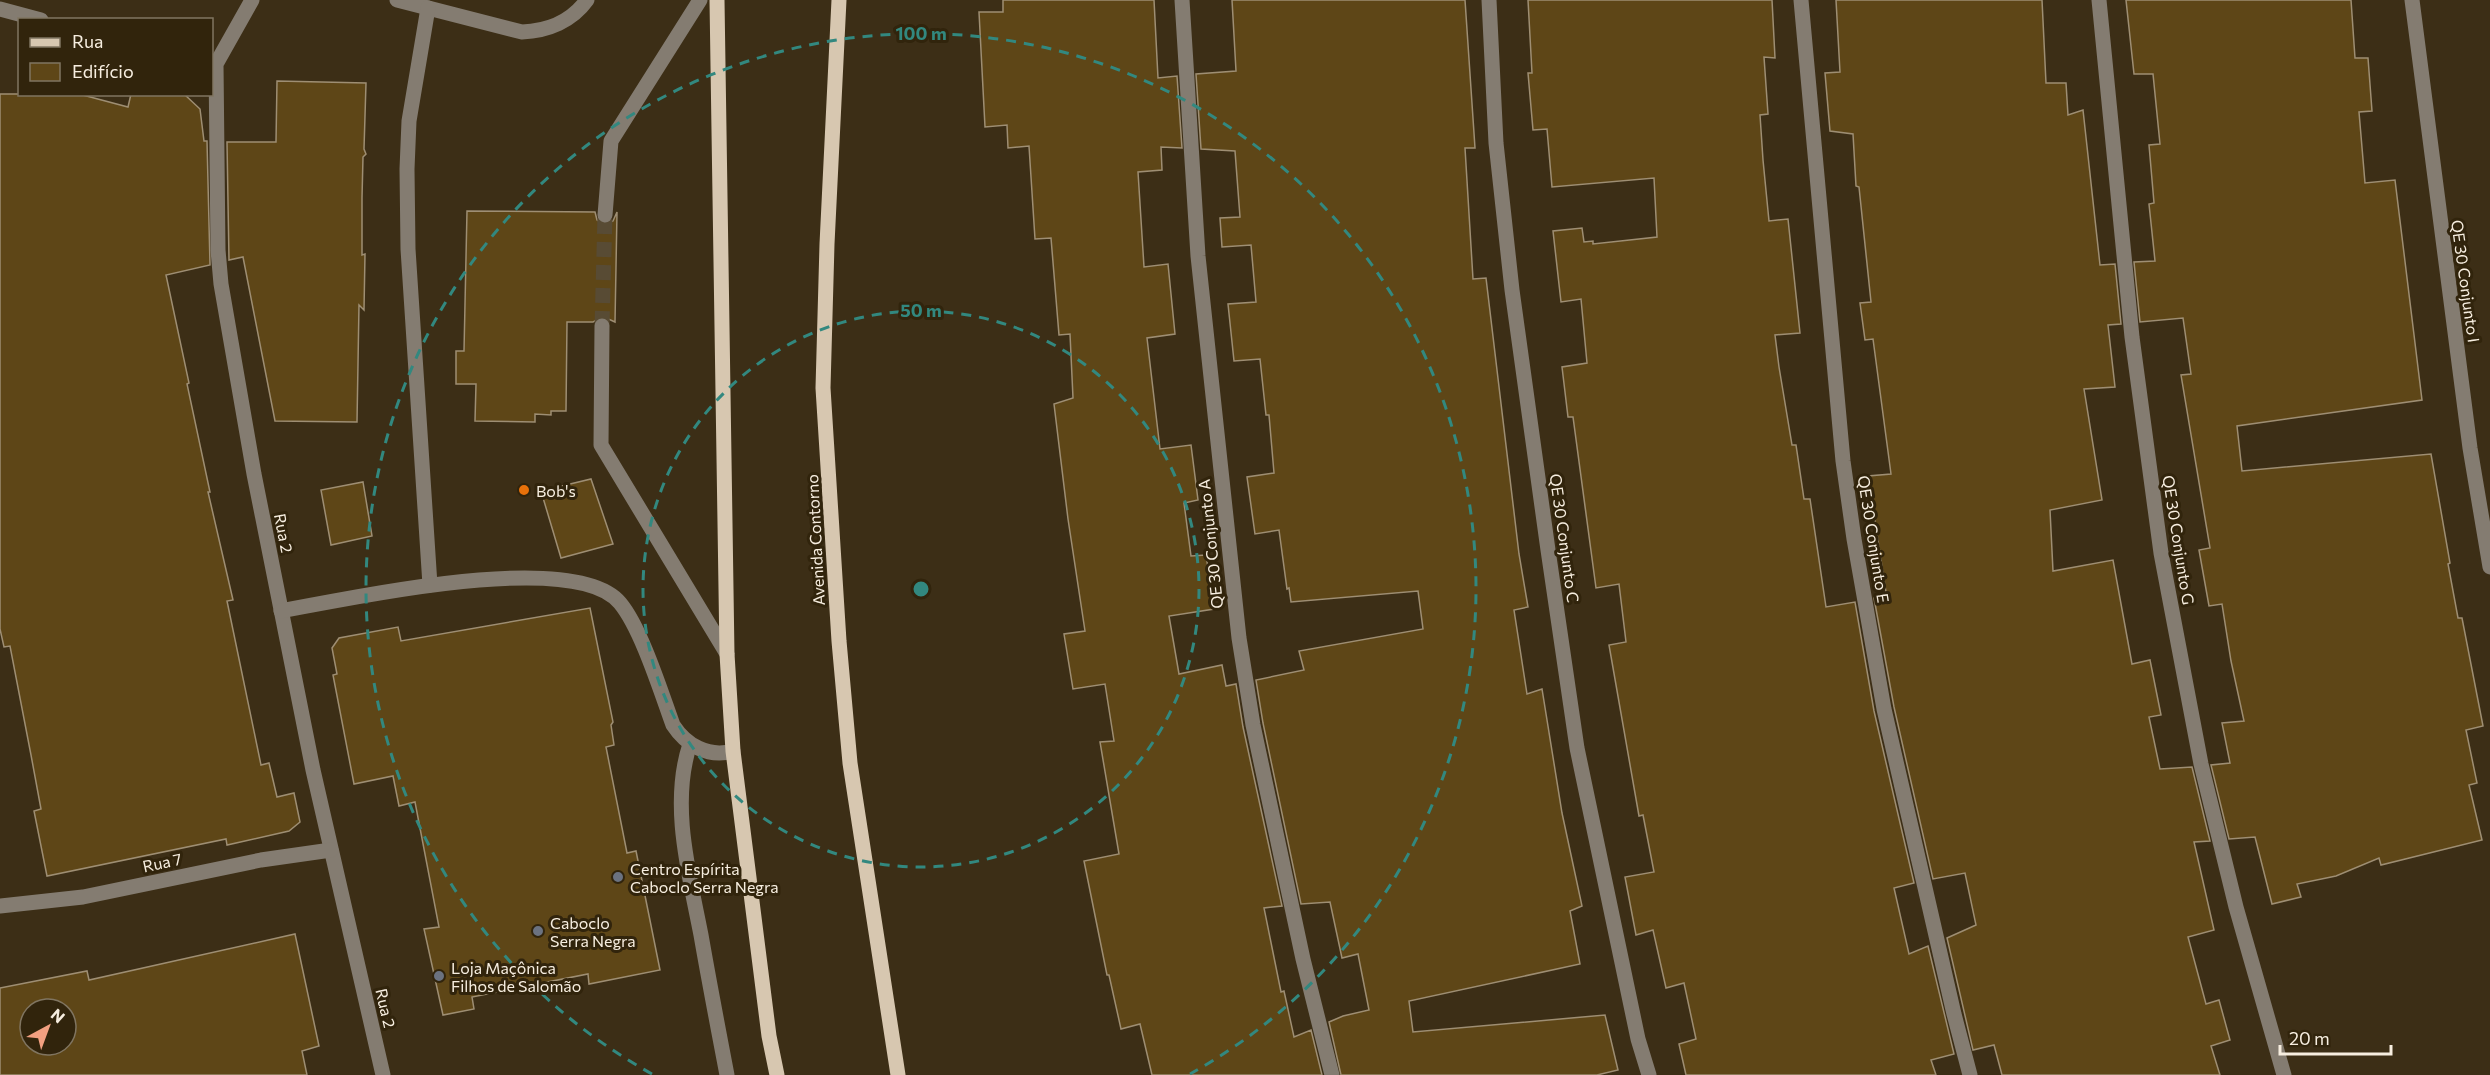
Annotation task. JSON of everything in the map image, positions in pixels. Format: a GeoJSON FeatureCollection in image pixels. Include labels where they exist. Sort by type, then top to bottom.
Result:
{"type":"FeatureCollection","features":[{"type":"Feature","properties":{"kind":"main road"},"geometry":{"type":"LineString","coordinates":[[717,0],[727,654],[733,751],[769,1036],[777,1075]]}},
{"type":"Feature","properties":{"kind":"main road","name":"Avenida Contorno"},"geometry":{"type":"LineString","coordinates":[[839,0],[827,244],[823,388],[839,641],[850,763],[898,1075]]}},
{"type":"Feature","properties":{"kind":"street","name":"Rua 2"},"geometry":{"type":"LineString","coordinates":[[252,0],[214,64],[218,250],[221,284],[281,611],[331,850],[383,1075]]}},
{"type":"Feature","properties":{"kind":"street"},"geometry":{"type":"LineString","coordinates":[[397,0],[495,27],[522,32],[540,32],[556,26],[578,11],[588,0]]}},
{"type":"Feature","properties":{"kind":"street"},"geometry":{"type":"LineString","coordinates":[[605,215],[611,141],[700,0]]}},
{"type":"Feature","properties":{"kind":"street","name":"QE 30 Conjunto A"},"geometry":{"type":"LineString","coordinates":[[1182,0],[1198,256],[1239,638],[1253,724],[1303,959],[1332,1075]]}},
{"type":"Feature","properties":{"kind":"street","name":"QE 30 Conjunto C"},"geometry":{"type":"LineString","coordinates":[[1489,0],[1496,143],[1512,290],[1577,748],[1623,970],[1649,1075]]}},
{"type":"Feature","properties":{"kind":"street","name":"QE 30 Conjunto E"},"geometry":{"type":"LineString","coordinates":[[1801,0],[1843,461],[1854,539],[1884,709],[1970,1075]]}},
{"type":"Feature","properties":{"kind":"street","name":"QE 30 Conjunto G"},"geometry":{"type":"LineString","coordinates":[[2099,0],[2132,337],[2161,553],[2201,764],[2236,908],[2284,1075]]}},
{"type":"Feature","properties":{"kind":"street","name":"QE 30 Conjunto I"},"geometry":{"type":"LineString","coordinates":[[2412,0],[2470,448],[2490,567]]}},
{"type":"Feature","properties":{"kind":"street"},"geometry":{"type":"LineString","coordinates":[[428,8],[409,121],[407,168],[408,249],[430,585]]}},
{"type":"Feature","properties":{"kind":"street"},"geometry":{"type":"LineString","coordinates":[[0,9],[34,18]]}},
{"type":"Feature","properties":{"kind":"street"},"geometry":{"type":"LineString","coordinates":[[602,326],[601,445],[727,654]]}},
{"type":"Feature","properties":{"kind":"street"},"geometry":{"type":"LineString","coordinates":[[281,611],[430,585],[508,577],[570,581],[592,585],[607,591],[621,604],[635,629],[673,725],[680,736],[702,751],[722,754],[733,751]]}},
{"type":"Feature","properties":{"kind":"street"},"geometry":{"type":"LineString","coordinates":[[690,744],[683,767],[681,786],[687,860],[727,1075]]}},
{"type":"Feature","properties":{"kind":"street","name":"Rua 7"},"geometry":{"type":"LineString","coordinates":[[0,906],[83,897],[261,860],[331,850]]}},
{"type":"Feature","properties":{"kind":"building"},"geometry":{"type":"Polygon","coordinates":[[[1003,0],[1154,0],[1158,78],[1177,76],[1182,148],[1161,147],[1162,170],[1138,172],[1144,267],[1168,264],[1175,334],[1147,338],[1160,449],[1191,445],[1198,500],[1184,503],[1191,556],[1206,555],[1214,609],[1169,616],[1179,674],[1222,665],[1226,686],[1236,684],[1243,727],[1282,906],[1264,908],[1281,992],[1284,991],[1294,1037],[1311,1030],[1322,1075],[1152,1075],[1140,1024],[1121,1029],[1109,975],[1107,975],[1084,861],[1119,854],[1100,742],[1114,741],[1105,684],[1073,689],[1064,634],[1085,631],[1054,404],[1073,398],[1070,334],[1059,335],[1051,238],[1035,239],[1029,146],[1008,148],[1007,125],[985,127],[979,12],[1003,12],[1003,0]]]}},
{"type":"Feature","properties":{"kind":"building"},"geometry":{"type":"Polygon","coordinates":[[[1232,0],[1465,0],[1475,148],[1465,148],[1473,279],[1486,278],[1519,554],[1528,607],[1514,610],[1527,694],[1542,689],[1562,813],[1582,906],[1570,911],[1580,964],[1409,1001],[1413,1032],[1605,1015],[1618,1070],[1597,1075],[1341,1075],[1329,1022],[1369,1010],[1358,954],[1342,958],[1330,902],[1301,904],[1256,680],[1304,670],[1299,651],[1423,629],[1418,591],[1291,602],[1289,588],[1287,589],[1279,530],[1255,534],[1247,477],[1274,473],[1269,415],[1266,415],[1260,359],[1234,361],[1228,304],[1256,302],[1251,245],[1222,247],[1220,218],[1240,217],[1235,151],[1201,149],[1196,74],[1236,71],[1232,0]]]}},
{"type":"Feature","properties":{"kind":"building"},"geometry":{"type":"Polygon","coordinates":[[[1528,0],[1772,0],[1775,58],[1764,57],[1768,114],[1760,115],[1763,160],[1769,221],[1788,219],[1800,333],[1775,335],[1779,367],[1792,445],[1796,445],[1804,499],[1810,499],[1826,607],[1855,602],[1874,711],[1914,883],[1894,888],[1909,954],[1928,946],[1954,1054],[1931,1060],[1936,1075],[1686,1075],[1679,1044],[1696,1039],[1684,983],[1666,988],[1653,930],[1636,935],[1625,877],[1654,872],[1643,815],[1639,816],[1609,645],[1626,642],[1619,584],[1596,588],[1573,417],[1568,417],[1562,367],[1587,363],[1581,299],[1561,302],[1553,231],[1582,228],[1584,242],[1593,241],[1593,244],[1657,237],[1654,178],[1552,187],[1547,129],[1533,130],[1528,73],[1532,73],[1528,0]]]}},
{"type":"Feature","properties":{"kind":"building"},"geometry":{"type":"Polygon","coordinates":[[[1836,0],[2042,0],[2046,83],[2066,83],[2068,115],[2083,110],[2100,265],[2115,264],[2121,324],[2108,325],[2115,387],[2084,389],[2102,500],[2050,510],[2053,571],[2113,560],[2132,664],[2150,660],[2161,715],[2149,717],[2160,769],[2192,767],[2210,841],[2194,842],[2214,930],[2188,937],[2206,1004],[2219,1000],[2230,1040],[2211,1046],[2220,1075],[2002,1075],[1994,1045],[1973,1050],[1947,938],[1976,925],[1965,873],[1933,879],[1894,707],[1874,598],[1886,596],[1886,592],[1868,476],[1891,474],[1873,339],[1865,340],[1860,303],[1871,302],[1859,187],[1856,186],[1853,134],[1830,131],[1825,73],[1840,72],[1836,0]]]}},
{"type":"Feature","properties":{"kind":"building"},"geometry":{"type":"Polygon","coordinates":[[[2126,0],[2351,0],[2355,58],[2368,58],[2372,111],[2359,112],[2365,183],[2395,180],[2422,400],[2237,426],[2242,471],[2431,454],[2458,618],[2462,618],[2483,726],[2466,730],[2477,783],[2469,785],[2482,840],[2381,865],[2379,858],[2336,876],[2297,884],[2301,897],[2272,904],[2255,837],[2229,839],[2211,765],[2230,763],[2222,723],[2244,721],[2222,604],[2209,606],[2199,550],[2210,548],[2181,375],[2191,374],[2183,318],[2140,322],[2134,262],[2155,261],[2149,204],[2154,203],[2149,145],[2160,144],[2153,74],[2134,74],[2126,0]]]}},
{"type":"Feature","properties":{"kind":"building"},"geometry":{"type":"Polygon","coordinates":[[[277,81],[366,83],[364,149],[366,154],[363,157],[362,198],[362,255],[365,254],[364,310],[359,305],[357,422],[275,421],[243,257],[229,260],[227,142],[276,142],[277,81]]]}},
{"type":"Feature","properties":{"kind":"building"},"geometry":{"type":"Polygon","coordinates":[[[0,94],[87,96],[128,107],[131,96],[186,96],[200,109],[204,141],[207,141],[210,265],[166,275],[189,383],[187,384],[210,492],[208,492],[233,600],[227,601],[261,765],[269,763],[277,797],[294,793],[300,822],[289,831],[227,845],[226,839],[47,876],[34,811],[41,809],[31,755],[10,646],[4,647],[0,629],[0,94]]]}},
{"type":"Feature","properties":{"kind":"building"},"geometry":{"type":"Polygon","coordinates":[[[467,211],[595,212],[597,220],[605,225],[613,221],[617,212],[615,322],[602,316],[593,322],[567,322],[566,411],[551,411],[551,415],[535,414],[535,422],[475,421],[476,384],[456,384],[456,351],[464,351],[467,211]]]}},
{"type":"Feature","properties":{"kind":"building"},"geometry":{"type":"Polygon","coordinates":[[[591,479],[613,544],[561,558],[541,491],[591,479]]]}},
{"type":"Feature","properties":{"kind":"building"},"geometry":{"type":"Polygon","coordinates":[[[363,482],[372,536],[331,545],[321,490],[363,482]]]}},
{"type":"Feature","properties":{"kind":"building"},"geometry":{"type":"Polygon","coordinates":[[[590,608],[613,722],[611,725],[614,745],[606,747],[627,853],[636,851],[660,970],[589,984],[588,974],[472,997],[474,1009],[443,1015],[424,929],[439,927],[415,802],[399,806],[393,776],[354,784],[333,675],[337,674],[332,648],[339,638],[398,627],[401,641],[590,608]]]}},
{"type":"Feature","properties":{"kind":"building"},"geometry":{"type":"Polygon","coordinates":[[[295,934],[319,1046],[302,1051],[307,1075],[0,1075],[0,988],[87,971],[89,980],[295,934]]]}},
{"type":"Feature","properties":{"kind":"tunnel"},"geometry":{"type":"LineString","coordinates":[[602,326],[605,215]]}},
{"type":"Feature","properties":{"kind":"place","name":"Bob's"},"geometry":{"type":"Point","coordinates":[524,490]}},
{"type":"Feature","properties":{"kind":"place","name":"Centro Espírita Caboclo Serra Negra"},"geometry":{"type":"Point","coordinates":[618,877]}},
{"type":"Feature","properties":{"kind":"place","name":"Caboclo Serra Negra"},"geometry":{"type":"Point","coordinates":[538,931]}},
{"type":"Feature","properties":{"kind":"place","name":"Loja Maçônica Filhos de Salomão"},"geometry":{"type":"Point","coordinates":[439,976]}}]}
